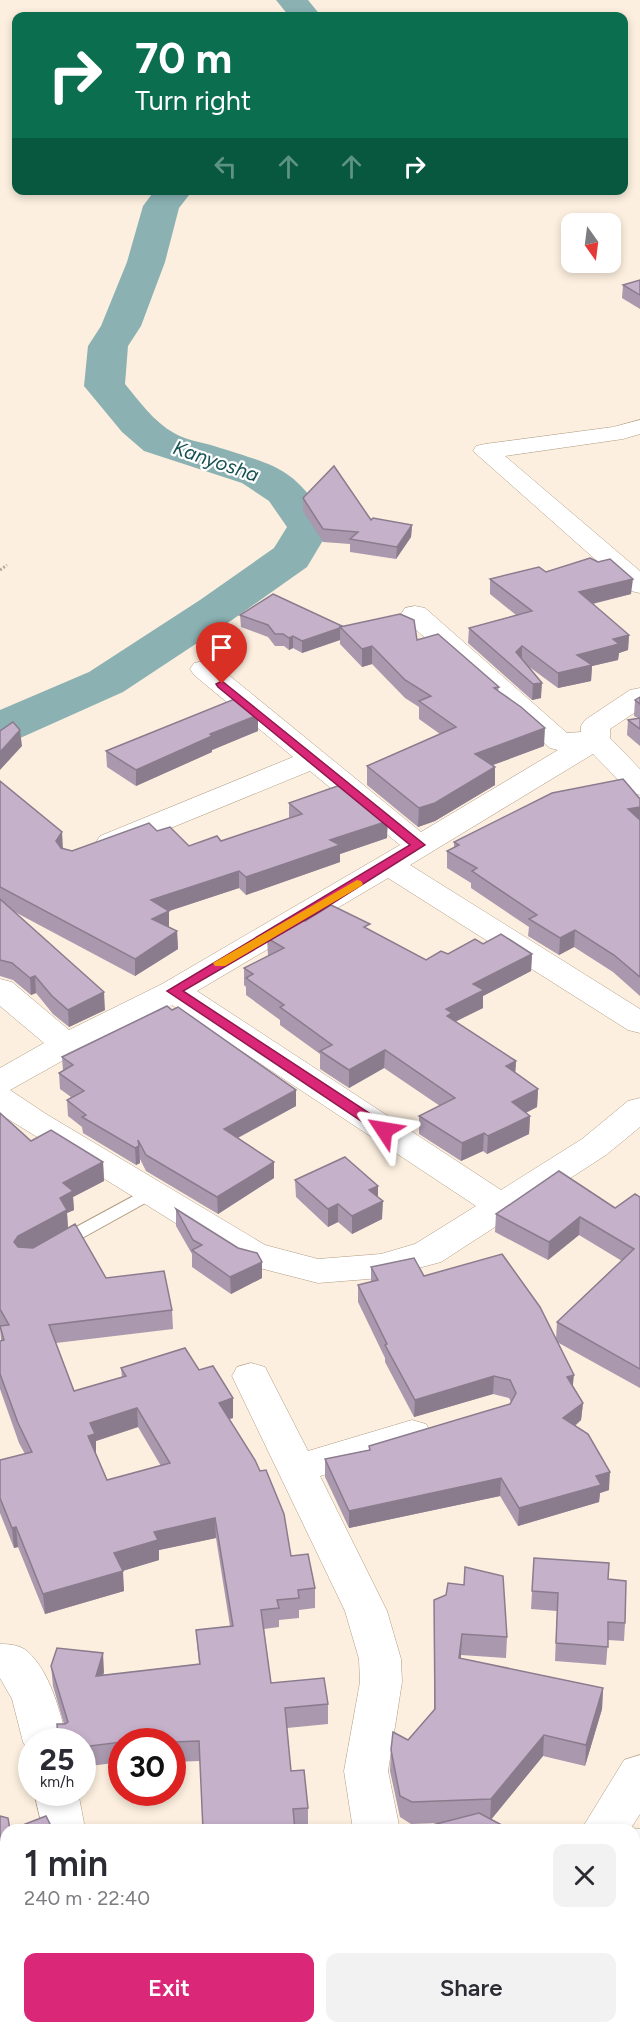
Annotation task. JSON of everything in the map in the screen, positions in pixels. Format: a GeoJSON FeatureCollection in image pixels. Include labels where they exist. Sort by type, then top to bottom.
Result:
{"type":"FeatureCollection","features":[{"type":"Feature","properties":{"kind":"street"},"geometry":{"type":"LineString","coordinates":[[640,427],[614,434],[485,451],[640,585]]}},
{"type":"Feature","properties":{"kind":"street"},"geometry":{"type":"LineString","coordinates":[[415,614],[560,742],[596,740]]}},
{"type":"Feature","properties":{"kind":"street"},"geometry":{"type":"LineString","coordinates":[[204,669],[418,845]]}},
{"type":"Feature","properties":{"kind":"street"},"geometry":{"type":"LineString","coordinates":[[640,696],[595,726],[596,740],[640,786]]}},
{"type":"Feature","properties":{"kind":"street"},"geometry":{"type":"LineString","coordinates":[[0,1082],[66,1045],[174,991],[596,740]]}},
{"type":"Feature","properties":{"kind":"street"},"geometry":{"type":"LineString","coordinates":[[85,853],[312,760]]}},
{"type":"Feature","properties":{"kind":"street"},"geometry":{"type":"LineString","coordinates":[[388,864],[640,1023]]}},
{"type":"Feature","properties":{"kind":"street"},"geometry":{"type":"LineString","coordinates":[[0,988],[66,1045]]}},
{"type":"Feature","properties":{"kind":"street"},"geometry":{"type":"LineString","coordinates":[[174,991],[499,1205]]}},
{"type":"Feature","properties":{"kind":"street"},"geometry":{"type":"LineString","coordinates":[[0,1098],[34,1122],[253,1254],[318,1271],[381,1266],[428,1253],[499,1205],[594,1147],[640,1109]]}},
{"type":"Feature","properties":{"kind":"street"},"geometry":{"type":"LineString","coordinates":[[251,1376],[366,1611],[380,1659],[381,1682],[366,1772],[374,1824]]}},
{"type":"Feature","properties":{"kind":"street"},"geometry":{"type":"LineString","coordinates":[[296,1469],[450,1423]]}},
{"type":"Feature","properties":{"kind":"street"},"geometry":{"type":"LineString","coordinates":[[0,1661],[11,1661],[27,1681],[39,1709],[42,1728]]}},
{"type":"Feature","properties":{"kind":"lane"},"geometry":{"type":"LineString","coordinates":[[48,1249],[152,1192]]}},
{"type":"Feature","properties":{"kind":"path"},"geometry":{"type":"LineString","coordinates":[[0,570],[7,565]]}},
{"type":"Feature","properties":{"kind":"building"},"geometry":{"type":"Polygon","coordinates":[[[640,280],[640,295],[623,285],[640,280]]]}},
{"type":"Feature","properties":{"kind":"building"},"geometry":{"type":"Polygon","coordinates":[[[334,466],[371,520],[373,518],[412,525],[397,547],[350,539],[358,532],[323,529],[303,498],[334,466]]]}},
{"type":"Feature","properties":{"kind":"building"},"geometry":{"type":"Polygon","coordinates":[[[590,558],[598,562],[610,559],[633,579],[579,592],[629,635],[613,639],[619,644],[577,655],[592,665],[558,673],[522,646],[516,652],[542,683],[533,684],[469,628],[532,611],[490,579],[539,567],[546,572],[590,558]]]}},
{"type":"Feature","properties":{"kind":"building"},"geometry":{"type":"Polygon","coordinates":[[[273,594],[342,626],[302,641],[293,636],[289,638],[283,634],[275,634],[268,625],[240,615],[273,594]]]}},
{"type":"Feature","properties":{"kind":"building"},"geometry":{"type":"Polygon","coordinates":[[[400,614],[414,620],[417,640],[438,634],[499,687],[494,688],[545,728],[475,754],[495,767],[435,803],[419,808],[367,766],[456,727],[419,701],[431,696],[405,680],[372,646],[362,649],[340,627],[400,614]]]}},
{"type":"Feature","properties":{"kind":"building"},"geometry":{"type":"Polygon","coordinates":[[[237,698],[258,715],[210,734],[212,736],[136,770],[106,751],[237,698]]]}},
{"type":"Feature","properties":{"kind":"building"},"geometry":{"type":"Polygon","coordinates":[[[640,718],[640,729],[628,720],[640,718]]]}},
{"type":"Feature","properties":{"kind":"building"},"geometry":{"type":"Polygon","coordinates":[[[13,722],[20,730],[0,752],[0,731],[13,722]]]}},
{"type":"Feature","properties":{"kind":"building"},"geometry":{"type":"Polygon","coordinates":[[[623,779],[640,799],[640,807],[628,809],[640,820],[640,977],[614,955],[575,930],[560,938],[529,919],[537,915],[472,871],[477,868],[447,851],[459,845],[454,842],[552,793],[623,779]]]}},
{"type":"Feature","properties":{"kind":"building"},"geometry":{"type":"Polygon","coordinates":[[[0,781],[62,832],[56,841],[61,848],[72,851],[149,823],[157,831],[170,827],[189,846],[217,836],[221,841],[302,814],[289,803],[343,784],[388,821],[330,840],[340,845],[246,877],[239,871],[151,900],[169,911],[152,919],[177,931],[135,959],[0,887],[0,781]]]}},
{"type":"Feature","properties":{"kind":"building"},"geometry":{"type":"Polygon","coordinates":[[[0,899],[104,992],[68,1010],[35,976],[30,978],[12,963],[0,960],[0,899]]]}},
{"type":"Feature","properties":{"kind":"building"},"geometry":{"type":"Polygon","coordinates":[[[331,905],[370,924],[364,927],[426,960],[441,951],[448,954],[475,939],[483,944],[501,934],[532,954],[473,984],[484,990],[446,1009],[452,1013],[447,1016],[516,1061],[506,1066],[538,1089],[512,1102],[530,1116],[488,1136],[484,1133],[462,1143],[419,1116],[455,1098],[385,1050],[349,1070],[320,1051],[332,1045],[280,1007],[284,1005],[246,978],[253,974],[244,968],[284,948],[267,938],[302,919],[305,921],[331,905]]]}},
{"type":"Feature","properties":{"kind":"building"},"geometry":{"type":"Polygon","coordinates":[[[167,1006],[172,1010],[178,1007],[296,1090],[224,1129],[274,1162],[217,1197],[146,1155],[138,1140],[139,1146],[135,1148],[82,1117],[86,1115],[67,1100],[84,1091],[59,1073],[73,1065],[62,1057],[167,1006]]]}},
{"type":"Feature","properties":{"kind":"building"},"geometry":{"type":"Polygon","coordinates":[[[0,1113],[31,1141],[51,1130],[103,1162],[63,1183],[73,1191],[60,1198],[67,1210],[18,1236],[14,1242],[18,1247],[33,1248],[75,1224],[106,1278],[164,1271],[172,1310],[49,1325],[74,1391],[126,1376],[121,1368],[185,1348],[199,1370],[213,1366],[233,1398],[219,1403],[260,1471],[266,1470],[284,1514],[291,1556],[308,1554],[315,1588],[298,1590],[299,1598],[277,1600],[279,1608],[261,1610],[271,1683],[324,1678],[328,1704],[285,1708],[291,1771],[304,1770],[308,1808],[293,1809],[294,1824],[203,1824],[199,1741],[186,1741],[186,1728],[108,1728],[108,1744],[96,1745],[96,1728],[57,1728],[57,1724],[68,1722],[51,1666],[57,1648],[103,1653],[96,1676],[200,1664],[196,1630],[233,1626],[215,1518],[154,1532],[158,1540],[114,1553],[123,1571],[43,1594],[16,1527],[12,1528],[0,1498],[0,1460],[32,1452],[18,1423],[0,1374],[0,1341],[4,1340],[0,1326],[9,1325],[0,1309],[0,1113]],[[137,1408],[90,1423],[95,1434],[88,1436],[107,1480],[170,1463],[137,1408]]]}},
{"type":"Feature","properties":{"kind":"building"},"geometry":{"type":"Polygon","coordinates":[[[345,1157],[378,1186],[369,1190],[383,1201],[352,1216],[338,1204],[328,1209],[295,1180],[345,1157]]]}},
{"type":"Feature","properties":{"kind":"building"},"geometry":{"type":"Polygon","coordinates":[[[559,1171],[615,1208],[635,1194],[640,1197],[640,1369],[557,1322],[634,1249],[580,1217],[549,1242],[496,1214],[559,1171]]]}},
{"type":"Feature","properties":{"kind":"building"},"geometry":{"type":"Polygon","coordinates":[[[176,1209],[238,1248],[257,1253],[262,1262],[230,1277],[192,1250],[202,1245],[193,1240],[176,1209]]]}},
{"type":"Feature","properties":{"kind":"building"},"geometry":{"type":"Polygon","coordinates":[[[502,1254],[540,1307],[574,1375],[567,1377],[583,1403],[563,1418],[588,1434],[610,1472],[596,1476],[601,1485],[519,1508],[501,1478],[349,1511],[325,1459],[370,1450],[369,1446],[510,1404],[516,1393],[510,1380],[494,1376],[415,1400],[385,1345],[387,1344],[358,1285],[378,1280],[371,1267],[414,1258],[424,1276],[502,1254]]]}},
{"type":"Feature","properties":{"kind":"building"},"geometry":{"type":"Polygon","coordinates":[[[534,1558],[609,1563],[608,1579],[626,1581],[625,1623],[608,1622],[608,1647],[556,1643],[558,1593],[532,1591],[534,1558]]]}},
{"type":"Feature","properties":{"kind":"building"},"geometry":{"type":"Polygon","coordinates":[[[465,1567],[503,1576],[507,1637],[462,1634],[459,1658],[603,1688],[586,1745],[544,1735],[491,1799],[412,1802],[400,1796],[391,1750],[393,1732],[408,1740],[435,1709],[434,1600],[446,1595],[448,1583],[464,1585],[465,1567]]]}},
{"type":"Feature","properties":{"kind":"building"},"geometry":{"type":"Polygon","coordinates":[[[479,1813],[500,1824],[436,1824],[479,1813]]]}},
{"type":"Feature","properties":{"kind":"building"},"geometry":{"type":"Polygon","coordinates":[[[0,1816],[8,1818],[9,1824],[0,1824],[0,1816]]]}},
{"type":"Feature","properties":{"kind":"building"},"geometry":{"type":"Polygon","coordinates":[[[46,1816],[50,1824],[25,1824],[46,1816]]]}},
{"type":"Feature","properties":{"kind":"waterway","name":"Kanyosha"},"geometry":{"type":"LineString","coordinates":[[291,0],[302,12]]}},
{"type":"Feature","properties":{"kind":"waterway","name":"Kanyosha"},"geometry":{"type":"LineString","coordinates":[[0,728],[106,682],[216,610],[291,557],[309,527],[297,507],[271,481],[241,468],[159,442],[137,423],[104,386],[108,346],[121,326],[146,262],[161,206],[171,195]]}},
{"type":"Feature","properties":{"kind":"slow traffic"},"geometry":{"type":"LineString","coordinates":[[220,963],[357,884]]}},
{"type":"Feature","properties":{"kind":"route"},"geometry":{"type":"LineString","coordinates":[[222,684],[418,845],[313,910],[174,991],[384,1130]]}}]}
